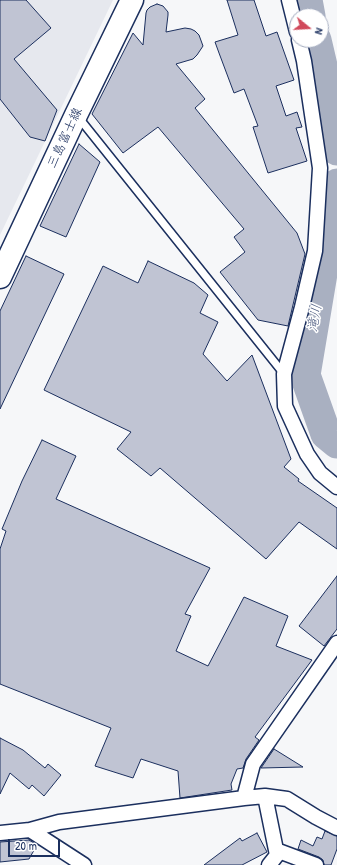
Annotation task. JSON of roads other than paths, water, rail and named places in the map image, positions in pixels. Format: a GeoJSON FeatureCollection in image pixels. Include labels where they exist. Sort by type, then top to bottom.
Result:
{"type":"FeatureCollection","features":[{"type":"Feature","properties":{"kind":"main road","name":"三島富士線"},"geometry":{"type":"LineString","coordinates":[[0,277],[132,0]]}},
{"type":"Feature","properties":{"kind":"street"},"geometry":{"type":"LineString","coordinates":[[301,48],[320,168],[315,251],[284,374],[286,406],[307,454],[320,473],[337,487]]}},
{"type":"Feature","properties":{"kind":"street"},"geometry":{"type":"LineString","coordinates":[[244,798],[253,764],[337,643]]}},
{"type":"Feature","properties":{"kind":"street"},"geometry":{"type":"LineString","coordinates":[[265,796],[278,855],[269,865]]}},
{"type":"Feature","properties":{"kind":"street"},"geometry":{"type":"LineString","coordinates":[[0,833],[30,830],[59,822],[265,796],[287,799],[316,818],[337,828]]}},
{"type":"Feature","properties":{"kind":"street"},"geometry":{"type":"LineString","coordinates":[[30,830],[84,865]]}},
{"type":"Feature","properties":{"kind":"street"},"geometry":{"type":"LineString","coordinates":[[276,850],[316,865]]}},
{"type":"Feature","properties":{"kind":"lane"},"geometry":{"type":"LineString","coordinates":[[76,115],[284,374]]}},
{"type":"Feature","properties":{"kind":"waterway","name":"滝川"},"geometry":{"type":"LineString","coordinates":[[307,0],[308,8]]}},
{"type":"Feature","properties":{"kind":"waterway","name":"滝川"},"geometry":{"type":"LineString","coordinates":[[318,48],[337,150]]}},
{"type":"Feature","properties":{"kind":"waterway","name":"滝川"},"geometry":{"type":"LineString","coordinates":[[337,184],[305,375],[326,434],[337,443]]}}]}
